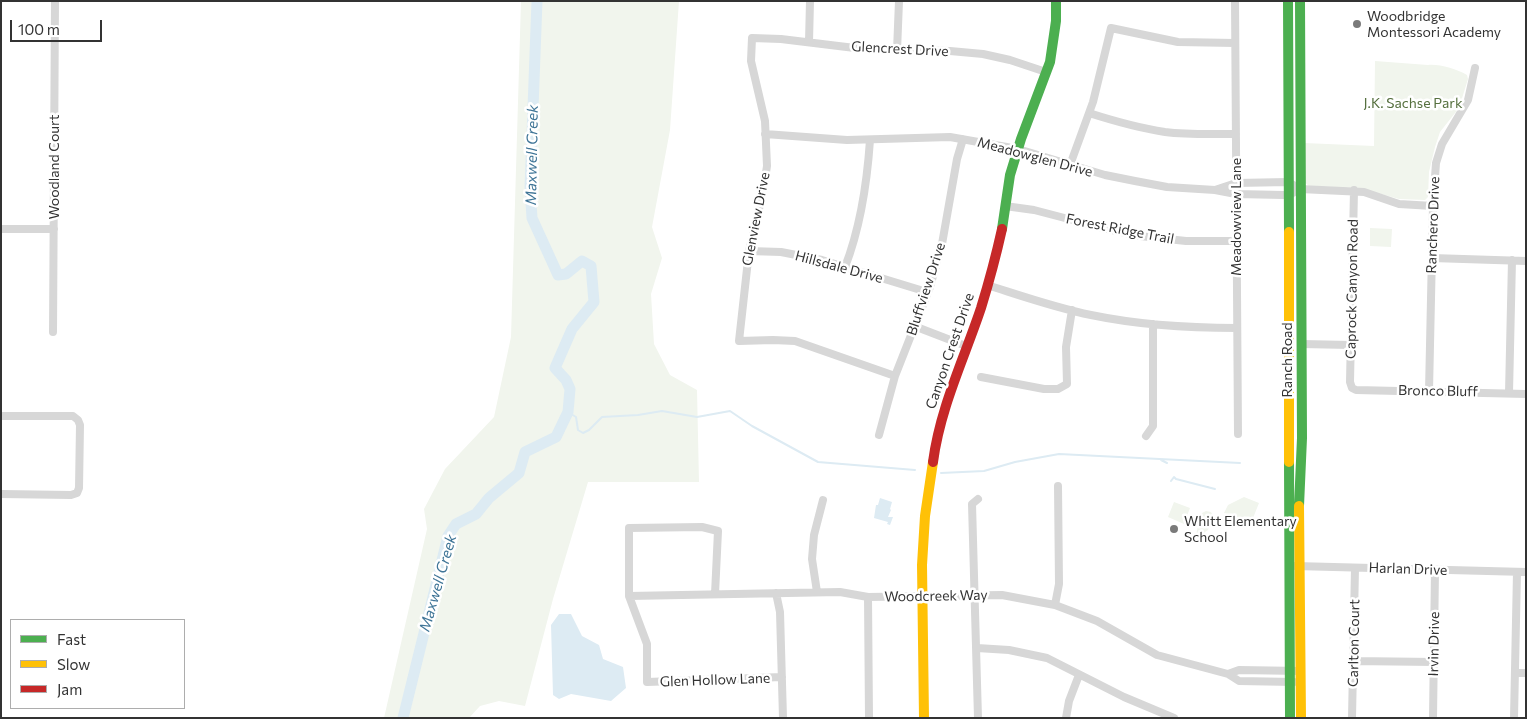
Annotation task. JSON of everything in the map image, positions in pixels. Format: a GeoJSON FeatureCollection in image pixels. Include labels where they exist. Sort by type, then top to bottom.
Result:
{"type":"FeatureCollection","features":[{"type":"Feature","properties":{"kind":"main road","name":"Canyon Crest Drive"},"geometry":{"type":"LineString","coordinates":[[924,718],[922,564],[925,516],[936,438],[947,400],[981,307],[1003,224],[1010,175],[1050,62],[1056,21],[1056,1]]}},
{"type":"Feature","properties":{"kind":"main road","name":"Ranch Road"},"geometry":{"type":"LineString","coordinates":[[1288,1],[1290,442],[1288,500],[1295,566],[1300,671],[1295,682],[1290,718]]}},
{"type":"Feature","properties":{"kind":"main road","name":"Ranch Road"},"geometry":{"type":"LineString","coordinates":[[1300,1],[1301,344],[1290,671],[1295,682],[1301,718]]}},
{"type":"Feature","properties":{"kind":"street","name":"Woodland Court"},"geometry":{"type":"LineString","coordinates":[[53,332],[55,1]]}},
{"type":"Feature","properties":{"kind":"street"},"geometry":{"type":"LineString","coordinates":[[809,42],[810,1]]}},
{"type":"Feature","properties":{"kind":"street"},"geometry":{"type":"LineString","coordinates":[[897,51],[899,1]]}},
{"type":"Feature","properties":{"kind":"street","name":"Meadowview Lane"},"geometry":{"type":"LineString","coordinates":[[1235,1],[1238,434]]}},
{"type":"Feature","properties":{"kind":"street"},"geometry":{"type":"LineString","coordinates":[[1070,165],[1089,113],[1106,55],[1111,28],[1178,42],[1235,43]]}},
{"type":"Feature","properties":{"kind":"street","name":"Glencrest Drive"},"geometry":{"type":"LineString","coordinates":[[752,38],[781,38],[863,49],[950,51],[983,54],[1010,60],[1046,72]]}},
{"type":"Feature","properties":{"kind":"street","name":"Glenview Drive"},"geometry":{"type":"LineString","coordinates":[[752,38],[751,61],[765,121],[767,166],[749,251],[739,341],[795,341],[895,376]]}},
{"type":"Feature","properties":{"kind":"street","name":"Ranchero Drive"},"geometry":{"type":"LineString","coordinates":[[1429,391],[1435,173],[1438,152],[1468,100],[1475,68]]}},
{"type":"Feature","properties":{"kind":"street"},"geometry":{"type":"LineString","coordinates":[[1089,113],[1165,132],[1236,134]]}},
{"type":"Feature","properties":{"kind":"street","name":"Meadowglen Drive"},"geometry":{"type":"LineString","coordinates":[[765,134],[808,138],[870,140],[950,137],[1018,150],[1105,175],[1167,187],[1215,190],[1236,194],[1289,194],[1300,189]]}},
{"type":"Feature","properties":{"kind":"street","name":"Bluffview Drive"},"geometry":{"type":"LineString","coordinates":[[879,436],[895,376],[927,292],[942,244],[957,159],[963,139]]}},
{"type":"Feature","properties":{"kind":"street"},"geometry":{"type":"LineString","coordinates":[[845,267],[855,241],[861,212],[867,180],[870,140]]}},
{"type":"Feature","properties":{"kind":"street"},"geometry":{"type":"LineString","coordinates":[[1288,182],[1300,189],[1354,190],[1371,193],[1399,204],[1433,206]]}},
{"type":"Feature","properties":{"kind":"street","name":"Meadowglen Drive"},"geometry":{"type":"LineString","coordinates":[[1215,190],[1236,183],[1288,182]]}},
{"type":"Feature","properties":{"kind":"street","name":"Caprock Canyon Road"},"geometry":{"type":"LineString","coordinates":[[1352,388],[1350,382],[1354,190]]}},
{"type":"Feature","properties":{"kind":"street","name":"Forest Ridge Trail"},"geometry":{"type":"LineString","coordinates":[[1005,206],[1034,210],[1140,236],[1186,241],[1236,241]]}},
{"type":"Feature","properties":{"kind":"street"},"geometry":{"type":"LineString","coordinates":[[1,229],[54,229]]}},
{"type":"Feature","properties":{"kind":"street","name":"Hillsdale Drive"},"geometry":{"type":"LineString","coordinates":[[749,251],[802,255],[927,292]]}},
{"type":"Feature","properties":{"kind":"street"},"geometry":{"type":"LineString","coordinates":[[1432,258],[1526,261]]}},
{"type":"Feature","properties":{"kind":"street"},"geometry":{"type":"LineString","coordinates":[[1510,393],[1512,260]]}},
{"type":"Feature","properties":{"kind":"street"},"geometry":{"type":"LineString","coordinates":[[987,285],[1091,315],[1153,324],[1201,328],[1237,328]]}},
{"type":"Feature","properties":{"kind":"street"},"geometry":{"type":"LineString","coordinates":[[981,377],[1044,389],[1058,389],[1067,384],[1066,347],[1072,310]]}},
{"type":"Feature","properties":{"kind":"street"},"geometry":{"type":"LineString","coordinates":[[1146,436],[1153,426],[1153,324]]}},
{"type":"Feature","properties":{"kind":"street"},"geometry":{"type":"LineString","coordinates":[[914,326],[966,346]]}},
{"type":"Feature","properties":{"kind":"street"},"geometry":{"type":"LineString","coordinates":[[1301,344],[1351,345]]}},
{"type":"Feature","properties":{"kind":"street","name":"Bronco Bluff"},"geometry":{"type":"LineString","coordinates":[[1352,388],[1356,390],[1526,394]]}},
{"type":"Feature","properties":{"kind":"street"},"geometry":{"type":"LineString","coordinates":[[1,416],[72,416],[78,420],[80,425],[80,488],[77,493],[71,495],[1,494]]}},
{"type":"Feature","properties":{"kind":"street"},"geometry":{"type":"LineString","coordinates":[[1056,605],[1060,584],[1058,486]]}},
{"type":"Feature","properties":{"kind":"street"},"geometry":{"type":"LineString","coordinates":[[817,592],[812,559],[814,536],[823,500]]}},
{"type":"Feature","properties":{"kind":"street"},"geometry":{"type":"LineString","coordinates":[[978,500],[972,504],[978,718]]}},
{"type":"Feature","properties":{"kind":"street"},"geometry":{"type":"LineString","coordinates":[[629,596],[629,528],[702,527],[718,531],[715,594]]}},
{"type":"Feature","properties":{"kind":"street","name":"Harlan Drive"},"geometry":{"type":"LineString","coordinates":[[1295,566],[1521,572]]}},
{"type":"Feature","properties":{"kind":"street","name":"Carlton Court"},"geometry":{"type":"LineString","coordinates":[[1352,718],[1355,568]]}},
{"type":"Feature","properties":{"kind":"street","name":"Irvin Drive"},"geometry":{"type":"LineString","coordinates":[[1433,718],[1435,570]]}},
{"type":"Feature","properties":{"kind":"street"},"geometry":{"type":"LineString","coordinates":[[1514,718],[1521,572]]}},
{"type":"Feature","properties":{"kind":"street","name":"Woodcreek Way"},"geometry":{"type":"LineString","coordinates":[[629,596],[817,592],[840,592],[868,597],[1002,595],[1056,605],[1097,621],[1157,655],[1228,674],[1239,681],[1295,682]]}},
{"type":"Feature","properties":{"kind":"street"},"geometry":{"type":"LineString","coordinates":[[776,593],[780,612],[783,718]]}},
{"type":"Feature","properties":{"kind":"street","name":"Glen Hollow Lane"},"geometry":{"type":"LineString","coordinates":[[629,596],[646,644],[647,682],[782,677]]}},
{"type":"Feature","properties":{"kind":"street"},"geometry":{"type":"LineString","coordinates":[[868,597],[868,718]]}},
{"type":"Feature","properties":{"kind":"street"},"geometry":{"type":"LineString","coordinates":[[977,648],[1009,650],[1046,658],[1169,717]]}},
{"type":"Feature","properties":{"kind":"street"},"geometry":{"type":"LineString","coordinates":[[1353,661],[1434,662]]}},
{"type":"Feature","properties":{"kind":"street","name":"Woodcreek Way"},"geometry":{"type":"LineString","coordinates":[[1228,674],[1239,670],[1300,671]]}},
{"type":"Feature","properties":{"kind":"street"},"geometry":{"type":"LineString","coordinates":[[1515,673],[1526,673]]}},
{"type":"Feature","properties":{"kind":"street"},"geometry":{"type":"LineString","coordinates":[[1066,718],[1069,701],[1079,675]]}},
{"type":"Feature","properties":{"kind":"green space"},"geometry":{"type":"Polygon","coordinates":[[[521,1],[679,1],[670,130],[652,227],[662,258],[651,294],[654,344],[670,375],[697,390],[699,482],[588,482],[553,599],[525,706],[499,701],[480,706],[469,718],[384,718],[427,529],[424,509],[445,469],[494,417],[511,337],[521,1]]]}},
{"type":"Feature","properties":{"kind":"green space","name":"J.K. Sachse Park"},"geometry":{"type":"Polygon","coordinates":[[[1375,61],[1438,65],[1467,75],[1468,79],[1459,108],[1440,132],[1429,172],[1428,197],[1425,200],[1399,199],[1360,188],[1309,186],[1303,181],[1304,143],[1374,146],[1375,61]]]}},
{"type":"Feature","properties":{"kind":"green space"},"geometry":{"type":"Polygon","coordinates":[[[1370,228],[1392,229],[1391,247],[1370,246],[1370,228]]]}},
{"type":"Feature","properties":{"kind":"green space"},"geometry":{"type":"Polygon","coordinates":[[[1244,497],[1259,503],[1251,523],[1224,513],[1228,505],[1244,497]]]}},
{"type":"Feature","properties":{"kind":"green space"},"geometry":{"type":"Polygon","coordinates":[[[1174,502],[1190,508],[1184,524],[1168,517],[1174,502]]]}},
{"type":"Feature","properties":{"kind":"green space"},"geometry":{"type":"Polygon","coordinates":[[[1206,511],[1211,512],[1213,516],[1203,540],[1200,541],[1195,539],[1202,513],[1206,511]]]}},
{"type":"Feature","properties":{"kind":"shaded area"},"geometry":{"type":"Polygon","coordinates":[[[880,498],[892,502],[888,517],[893,517],[890,525],[887,524],[888,522],[874,518],[876,505],[878,505],[880,498]]]}},
{"type":"Feature","properties":{"kind":"shaded area"},"geometry":{"type":"Polygon","coordinates":[[[559,614],[571,614],[582,636],[599,645],[603,659],[623,667],[626,688],[611,701],[571,694],[559,699],[553,695],[551,625],[559,614]]]}},
{"type":"Feature","properties":{"kind":"waterway","name":"Maxwell Creek"},"geometry":{"type":"LineString","coordinates":[[403,718],[448,536],[456,524],[476,514],[489,498],[519,473],[525,452],[556,437],[568,412],[570,389],[566,380],[555,368],[572,329],[594,302],[591,266],[582,261],[566,274],[558,275],[532,218],[530,188],[537,1]]}},
{"type":"Feature","properties":{"kind":"waterway"},"geometry":{"type":"LineString","coordinates":[[568,412],[576,417],[578,430],[583,433],[589,430],[602,417],[638,415],[662,411],[697,417],[730,411],[752,426],[818,462],[915,470]]}},
{"type":"Feature","properties":{"kind":"waterway"},"geometry":{"type":"LineString","coordinates":[[941,473],[984,471],[1015,462],[1059,454],[1240,463]]}},
{"type":"Feature","properties":{"kind":"waterway"},"geometry":{"type":"LineString","coordinates":[[1161,460],[1167,463]]}},
{"type":"Feature","properties":{"kind":"waterway"},"geometry":{"type":"LineString","coordinates":[[1171,481],[1174,477],[1215,489]]}},
{"type":"Feature","properties":{"kind":"traffic: fast"},"geometry":{"type":"LineString","coordinates":[[1002,229],[1010,175],[1021,139],[1050,62],[1056,21],[1056,1]]}},
{"type":"Feature","properties":{"kind":"traffic: fast"},"geometry":{"type":"LineString","coordinates":[[1288,1],[1289,232]]}},
{"type":"Feature","properties":{"kind":"traffic: fast"},"geometry":{"type":"LineString","coordinates":[[1299,506],[1302,438],[1300,1]]}},
{"type":"Feature","properties":{"kind":"traffic: fast"},"geometry":{"type":"LineString","coordinates":[[1289,462],[1290,718]]}},
{"type":"Feature","properties":{"kind":"traffic: slow"},"geometry":{"type":"LineString","coordinates":[[1289,232],[1289,462]]}},
{"type":"Feature","properties":{"kind":"traffic: slow"},"geometry":{"type":"LineString","coordinates":[[924,718],[922,565],[925,516],[933,462]]}},
{"type":"Feature","properties":{"kind":"traffic: slow"},"geometry":{"type":"LineString","coordinates":[[1299,506],[1301,718]]}},
{"type":"Feature","properties":{"kind":"traffic: jam"},"geometry":{"type":"LineString","coordinates":[[933,462],[941,422],[981,308],[1002,229]]}},
{"type":"Feature","properties":{"kind":"place","name":"Woodbridge Montessori Academy"},"geometry":{"type":"Point","coordinates":[1357,24]}},
{"type":"Feature","properties":{"kind":"place","name":"Whitt Elementary School"},"geometry":{"type":"Point","coordinates":[1174,529]}}]}
